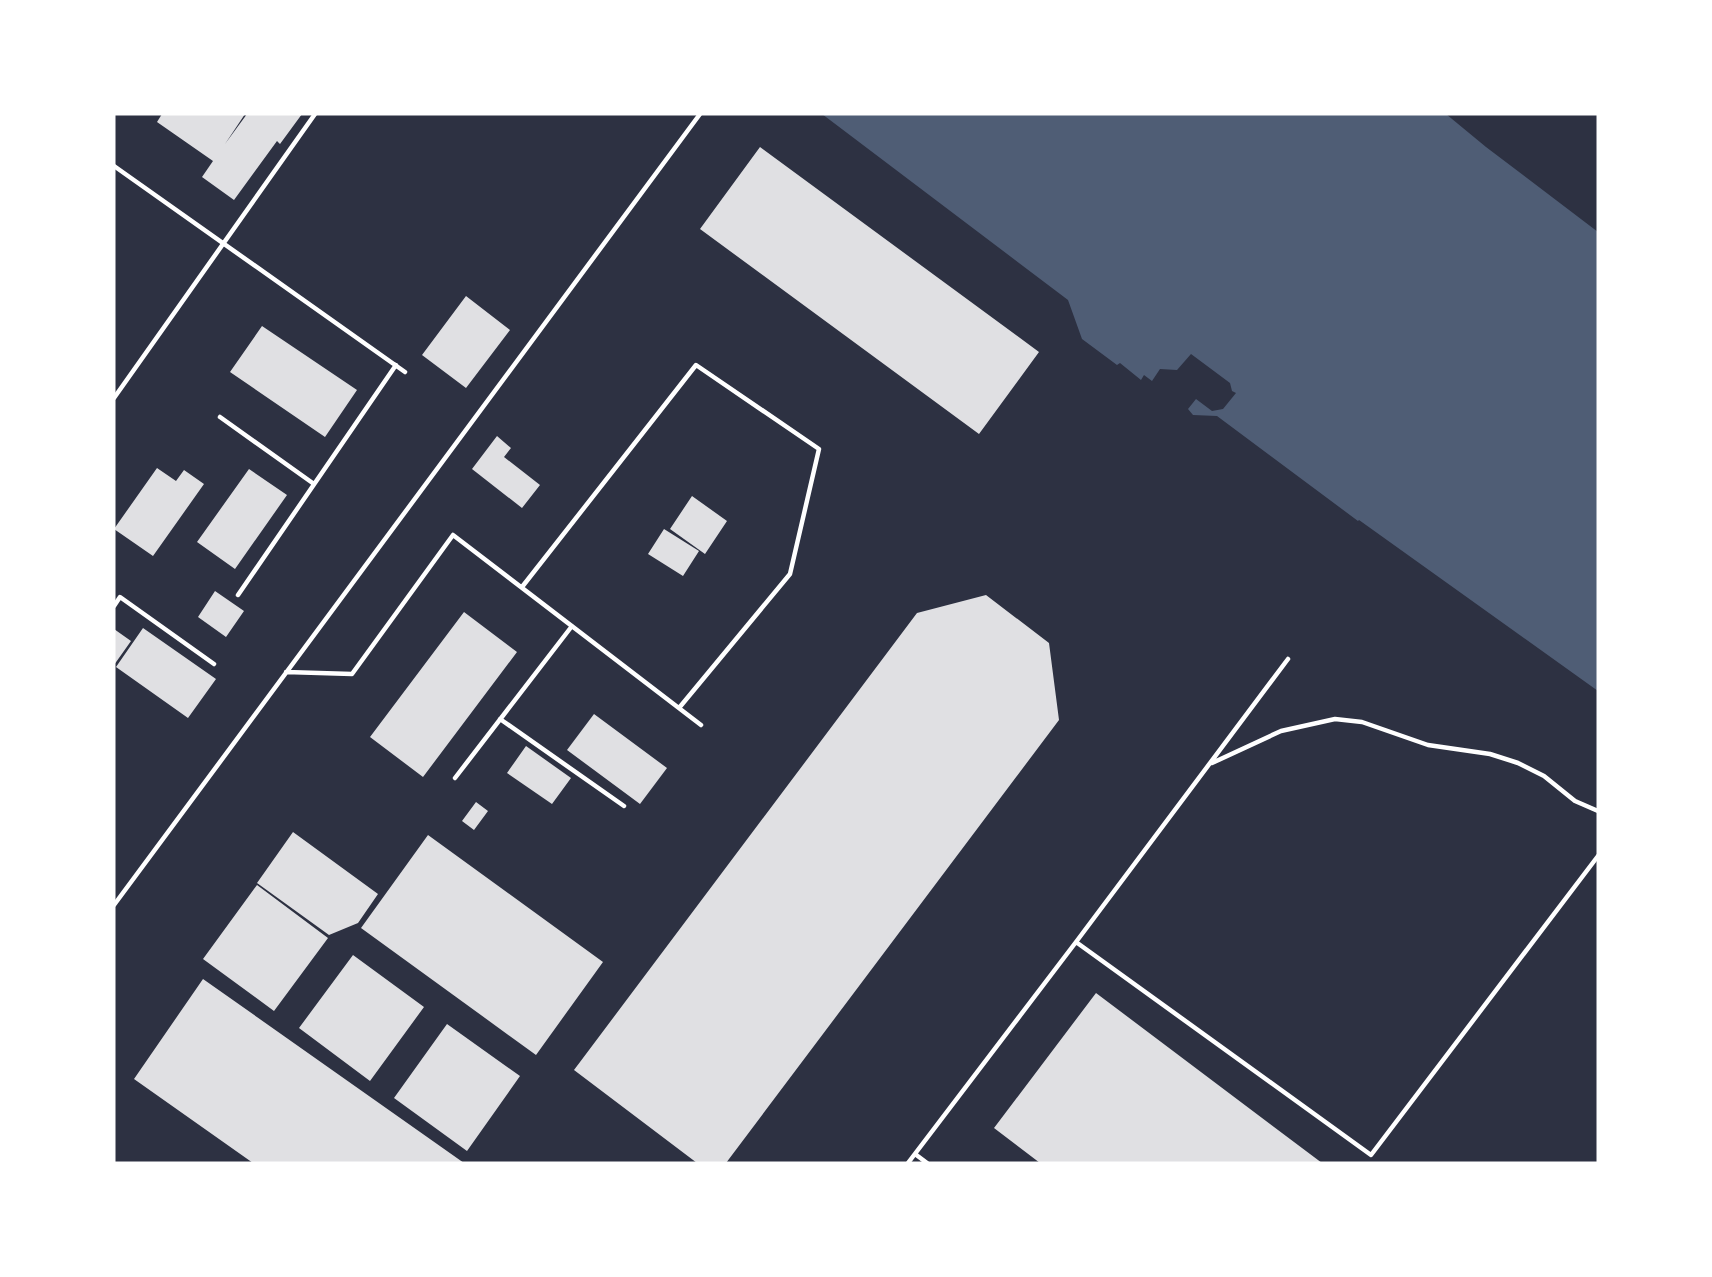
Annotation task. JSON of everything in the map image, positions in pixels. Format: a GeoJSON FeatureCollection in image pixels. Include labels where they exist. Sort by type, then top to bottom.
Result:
{"type":"FeatureCollection","features":[{"type":"Feature","properties":{"kind":"lane"},"geometry":{"type":"LineString","coordinates":[[114,398],[315,114]]}},
{"type":"Feature","properties":{"kind":"lane"},"geometry":{"type":"LineString","coordinates":[[114,905],[700,114]]}},
{"type":"Feature","properties":{"kind":"lane"},"geometry":{"type":"LineString","coordinates":[[114,166],[405,372]]}},
{"type":"Feature","properties":{"kind":"lane"},"geometry":{"type":"LineString","coordinates":[[238,595],[396,365]]}},
{"type":"Feature","properties":{"kind":"lane"},"geometry":{"type":"LineString","coordinates":[[522,587],[696,365],[819,449],[790,574],[679,708]]}},
{"type":"Feature","properties":{"kind":"lane"},"geometry":{"type":"LineString","coordinates":[[220,417],[314,484]]}},
{"type":"Feature","properties":{"kind":"lane"},"geometry":{"type":"LineString","coordinates":[[286,672],[352,674],[453,534],[701,725]]}},
{"type":"Feature","properties":{"kind":"lane"},"geometry":{"type":"LineString","coordinates":[[114,606],[120,597],[214,664]]}},
{"type":"Feature","properties":{"kind":"lane"},"geometry":{"type":"LineString","coordinates":[[455,778],[572,626]]}},
{"type":"Feature","properties":{"kind":"lane"},"geometry":{"type":"LineString","coordinates":[[908,1163],[1288,659]]}},
{"type":"Feature","properties":{"kind":"lane"},"geometry":{"type":"LineString","coordinates":[[500,719],[624,806]]}},
{"type":"Feature","properties":{"kind":"lane"},"geometry":{"type":"LineString","coordinates":[[1209,765],[1281,731],[1335,719],[1362,722],[1428,745],[1490,754],[1518,763],[1544,776],[1575,801],[1598,811]]}},
{"type":"Feature","properties":{"kind":"lane"},"geometry":{"type":"LineString","coordinates":[[1076,942],[1371,1155],[1598,856]]}},
{"type":"Feature","properties":{"kind":"lane"},"geometry":{"type":"LineString","coordinates":[[915,1154],[927,1163]]}},
{"type":"Feature","properties":{"kind":"water"},"geometry":{"type":"Polygon","coordinates":[[[822,114],[1446,114],[1598,232],[1598,691],[1358,521],[1217,416],[1193,415],[1188,409],[1196,399],[1212,411],[1223,409],[1236,393],[1232,391],[1230,383],[1191,354],[1177,370],[1160,369],[1152,381],[1144,375],[1141,380],[1120,363],[1117,365],[1082,339],[1068,300],[822,114]]]}},
{"type":"Feature","properties":{"kind":"building"},"geometry":{"type":"Polygon","coordinates":[[[162,114],[245,114],[225,144],[247,114],[302,114],[280,144],[277,141],[234,200],[202,177],[213,161],[157,122],[162,114]]]}},
{"type":"Feature","properties":{"kind":"building"},"geometry":{"type":"Polygon","coordinates":[[[760,147],[1039,352],[979,434],[700,229],[760,147]]]}},
{"type":"Feature","properties":{"kind":"building"},"geometry":{"type":"Polygon","coordinates":[[[466,296],[510,330],[466,388],[422,355],[466,296]]]}},
{"type":"Feature","properties":{"kind":"building"},"geometry":{"type":"Polygon","coordinates":[[[262,326],[357,390],[325,437],[230,372],[262,326]]]}},
{"type":"Feature","properties":{"kind":"building"},"geometry":{"type":"Polygon","coordinates":[[[497,436],[511,448],[504,457],[540,485],[522,508],[472,469],[497,436]]]}},
{"type":"Feature","properties":{"kind":"building"},"geometry":{"type":"Polygon","coordinates":[[[157,468],[176,481],[184,470],[204,484],[153,556],[114,529],[157,468]]]}},
{"type":"Feature","properties":{"kind":"building"},"geometry":{"type":"Polygon","coordinates":[[[249,469],[287,495],[235,569],[197,542],[249,469]]]}},
{"type":"Feature","properties":{"kind":"building"},"geometry":{"type":"Polygon","coordinates":[[[692,496],[727,521],[705,554],[670,529],[692,496]]]}},
{"type":"Feature","properties":{"kind":"building"},"geometry":{"type":"Polygon","coordinates":[[[664,529],[699,551],[683,576],[648,554],[664,529]]]}},
{"type":"Feature","properties":{"kind":"building"},"geometry":{"type":"Polygon","coordinates":[[[215,591],[244,611],[226,637],[198,617],[215,591]]]}},
{"type":"Feature","properties":{"kind":"building"},"geometry":{"type":"Polygon","coordinates":[[[986,595],[1049,643],[1059,720],[726,1163],[697,1163],[574,1070],[917,613],[986,595]]]}},
{"type":"Feature","properties":{"kind":"building"},"geometry":{"type":"Polygon","coordinates":[[[464,612],[517,652],[423,777],[370,737],[464,612]]]}},
{"type":"Feature","properties":{"kind":"building"},"geometry":{"type":"Polygon","coordinates":[[[143,628],[216,679],[188,718],[116,667],[143,628]]]}},
{"type":"Feature","properties":{"kind":"building"},"geometry":{"type":"Polygon","coordinates":[[[114,629],[131,641],[114,665],[114,629]]]}},
{"type":"Feature","properties":{"kind":"building"},"geometry":{"type":"Polygon","coordinates":[[[594,714],[667,768],[640,804],[567,750],[594,714]]]}},
{"type":"Feature","properties":{"kind":"building"},"geometry":{"type":"Polygon","coordinates":[[[526,746],[571,778],[552,804],[507,773],[526,746]]]}},
{"type":"Feature","properties":{"kind":"building"},"geometry":{"type":"Polygon","coordinates":[[[476,802],[488,811],[474,830],[462,821],[476,802]]]}},
{"type":"Feature","properties":{"kind":"building"},"geometry":{"type":"Polygon","coordinates":[[[293,832],[378,894],[358,923],[329,935],[257,883],[293,832]]]}},
{"type":"Feature","properties":{"kind":"building"},"geometry":{"type":"Polygon","coordinates":[[[428,835],[603,962],[536,1055],[361,928],[428,835]]]}},
{"type":"Feature","properties":{"kind":"building"},"geometry":{"type":"Polygon","coordinates":[[[257,885],[328,938],[274,1011],[203,959],[257,885]]]}},
{"type":"Feature","properties":{"kind":"building"},"geometry":{"type":"Polygon","coordinates":[[[353,955],[424,1007],[370,1081],[299,1028],[353,955]]]}},
{"type":"Feature","properties":{"kind":"building"},"geometry":{"type":"Polygon","coordinates":[[[203,979],[464,1163],[253,1163],[134,1079],[203,979]]]}},
{"type":"Feature","properties":{"kind":"building"},"geometry":{"type":"Polygon","coordinates":[[[1096,993],[1322,1163],[1040,1163],[994,1128],[1096,993]]]}},
{"type":"Feature","properties":{"kind":"building"},"geometry":{"type":"Polygon","coordinates":[[[447,1024],[520,1076],[467,1151],[394,1098],[447,1024]]]}}]}
